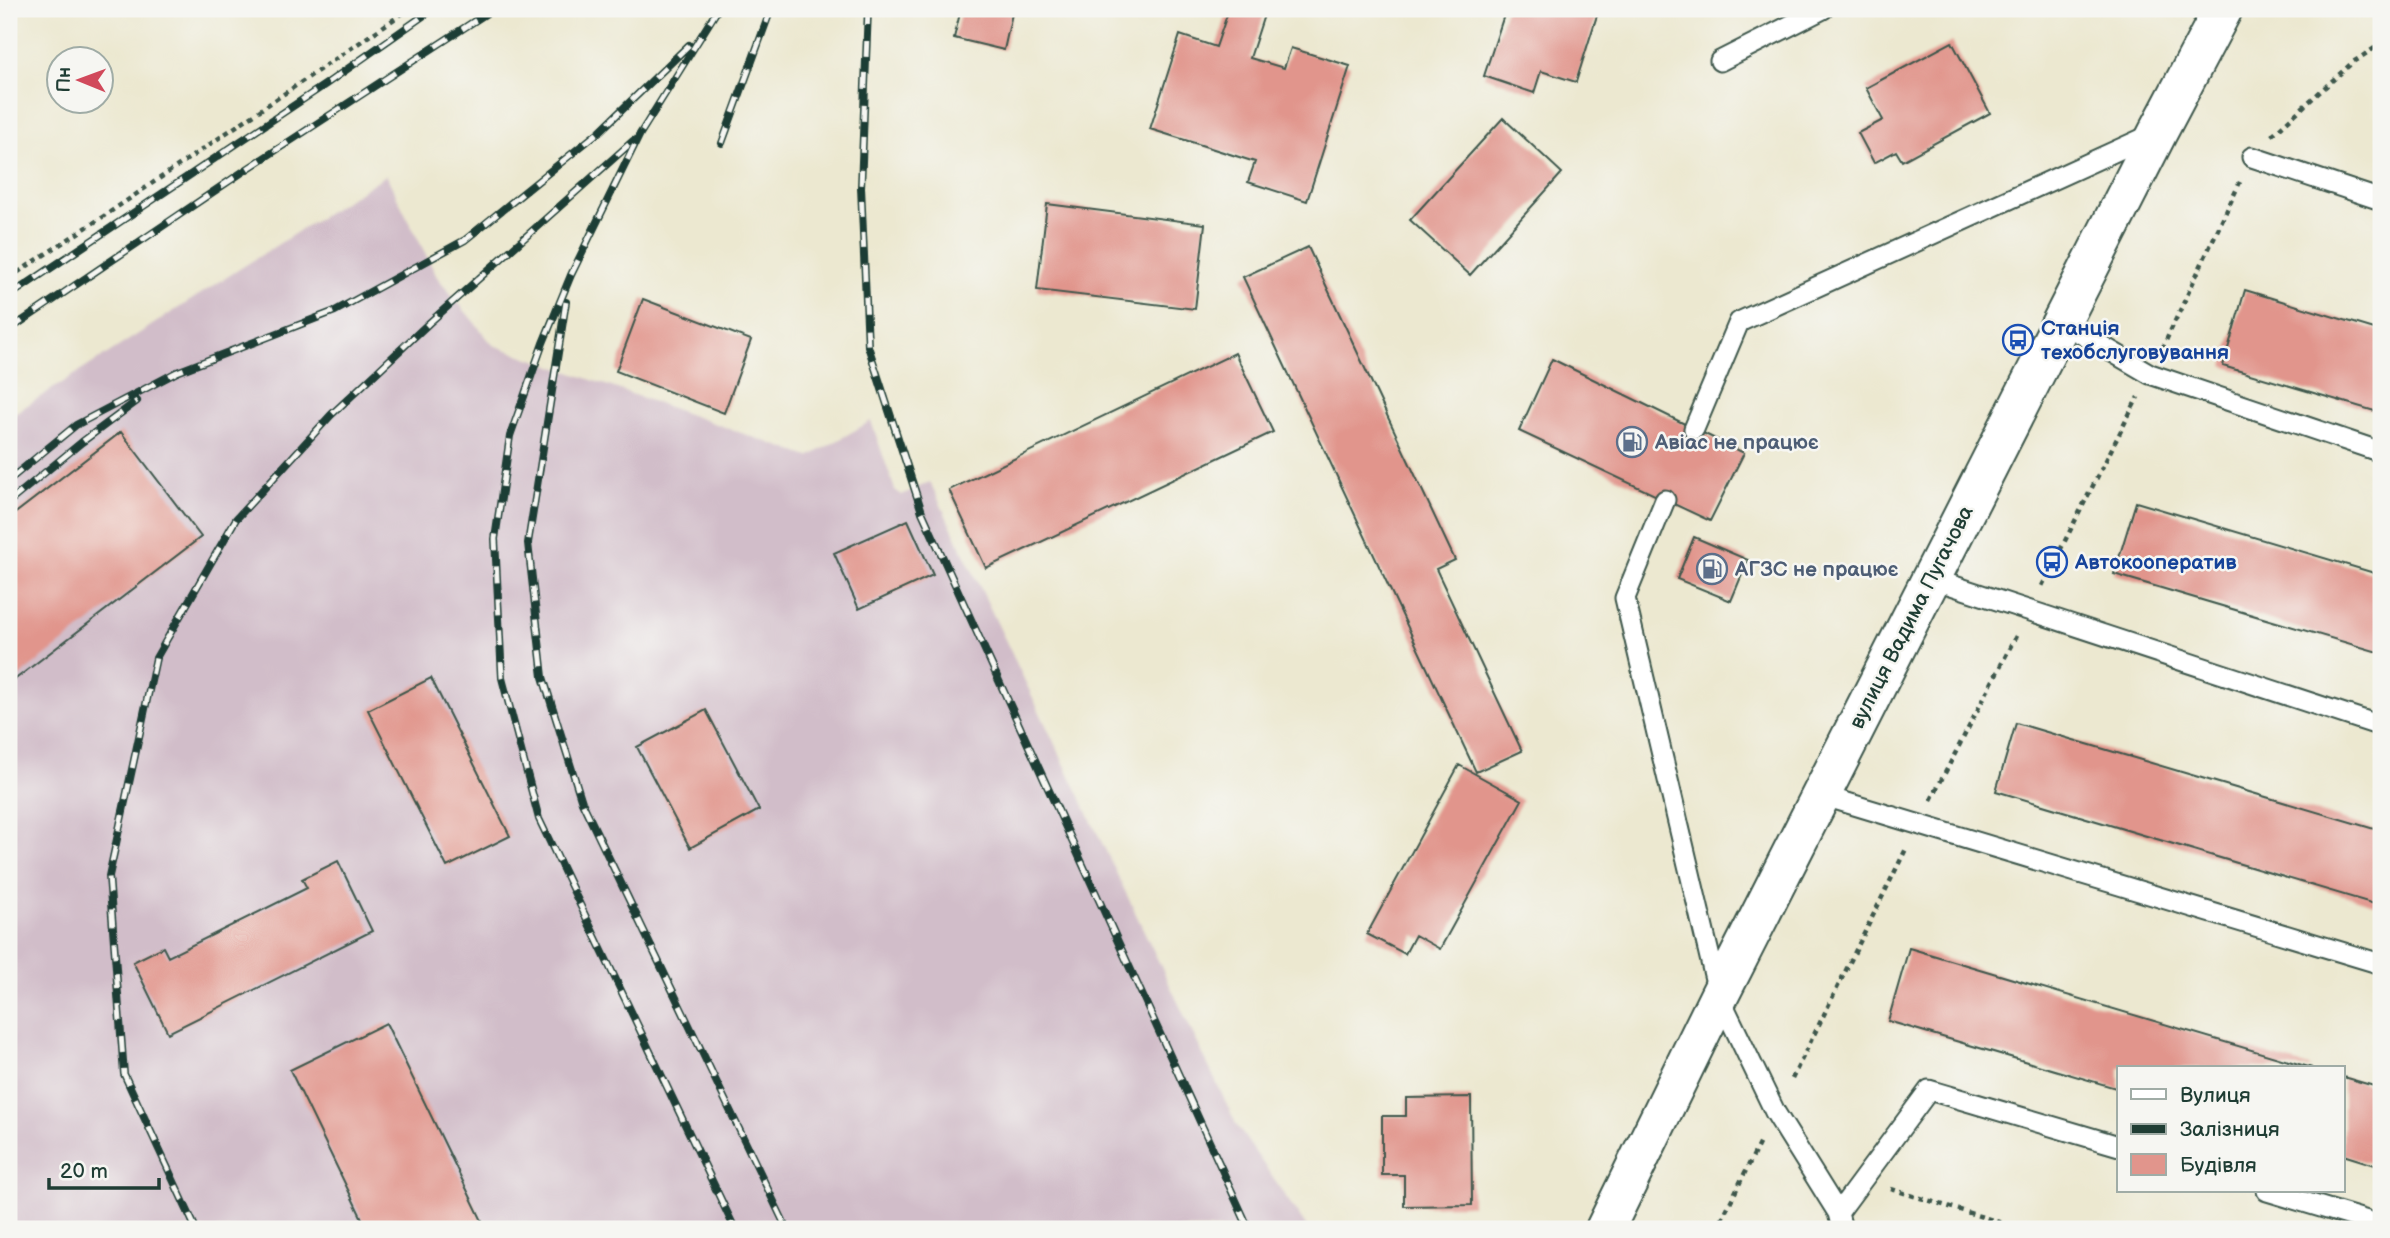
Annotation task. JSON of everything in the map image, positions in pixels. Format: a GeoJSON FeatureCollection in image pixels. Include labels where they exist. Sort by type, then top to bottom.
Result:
{"type":"FeatureCollection","features":[{"type":"Feature","properties":{"kind":"main road","name":"вулиця Вадима Пугачова"},"geometry":{"type":"LineString","coordinates":[[1605,1229],[1718,996],[2223,9]]}},
{"type":"Feature","properties":{"kind":"lane"},"geometry":{"type":"LineString","coordinates":[[1720,61],[1823,9]]}},
{"type":"Feature","properties":{"kind":"lane"},"geometry":{"type":"LineString","coordinates":[[1694,429],[1739,322],[2158,132]]}},
{"type":"Feature","properties":{"kind":"lane"},"geometry":{"type":"LineString","coordinates":[[2252,157],[2381,200]]}},
{"type":"Feature","properties":{"kind":"lane"},"geometry":{"type":"LineString","coordinates":[[2061,322],[2150,374],[2381,452]]}},
{"type":"Feature","properties":{"kind":"lane"},"geometry":{"type":"LineString","coordinates":[[1665,500],[1625,598],[1718,996],[1775,1112],[1840,1221],[1864,1180],[1929,1090],[2117,1145]]}},
{"type":"Feature","properties":{"kind":"lane"},"geometry":{"type":"LineString","coordinates":[[1930,579],[2381,726]]}},
{"type":"Feature","properties":{"kind":"lane"},"geometry":{"type":"LineString","coordinates":[[1821,795],[2381,964]]}},
{"type":"Feature","properties":{"kind":"lane"},"geometry":{"type":"LineString","coordinates":[[2270,1192],[2381,1225]]}},
{"type":"Feature","properties":{"kind":"path"},"geometry":{"type":"LineString","coordinates":[[9,278],[107,215],[409,9]]}},
{"type":"Feature","properties":{"kind":"path"},"geometry":{"type":"LineString","coordinates":[[1864,1180],[2022,1229]]}},
{"type":"Feature","properties":{"kind":"shaded area"},"geometry":{"type":"Polygon","coordinates":[[[386,175],[437,277],[493,345],[809,457],[871,421],[895,490],[902,495],[930,482],[1237,1126],[1308,1229],[9,1229],[9,417],[386,175]]]}},
{"type":"Feature","properties":{"kind":"building"},"geometry":{"type":"Polygon","coordinates":[[[961,9],[1013,9],[1004,50],[954,38],[961,9]]]}},
{"type":"Feature","properties":{"kind":"building"},"geometry":{"type":"Polygon","coordinates":[[[1229,9],[1243,9],[1264,15],[1250,58],[1284,68],[1291,48],[1350,66],[1307,201],[1248,182],[1255,162],[1150,129],[1180,35],[1216,47],[1229,9]]]}},
{"type":"Feature","properties":{"kind":"building"},"geometry":{"type":"Polygon","coordinates":[[[1506,9],[1599,9],[1576,82],[1541,71],[1534,93],[1484,76],[1506,9]]]}},
{"type":"Feature","properties":{"kind":"building"},"geometry":{"type":"Polygon","coordinates":[[[1952,42],[1990,113],[1902,161],[1896,151],[1874,163],[1858,133],[1883,120],[1866,88],[1952,42]]]}},
{"type":"Feature","properties":{"kind":"building"},"geometry":{"type":"Polygon","coordinates":[[[1503,118],[1562,173],[1470,275],[1410,220],[1503,118]]]}},
{"type":"Feature","properties":{"kind":"building"},"geometry":{"type":"Polygon","coordinates":[[[1047,204],[1205,224],[1195,309],[1037,290],[1047,204]]]}},
{"type":"Feature","properties":{"kind":"building"},"geometry":{"type":"Polygon","coordinates":[[[1308,247],[1455,560],[1436,569],[1522,751],[1476,772],[1243,277],[1308,247]]]}},
{"type":"Feature","properties":{"kind":"building"},"geometry":{"type":"Polygon","coordinates":[[[2245,290],[2381,331],[2381,413],[2223,366],[2245,290]]]}},
{"type":"Feature","properties":{"kind":"building"},"geometry":{"type":"Polygon","coordinates":[[[643,299],[751,340],[724,413],[616,371],[643,299]]]}},
{"type":"Feature","properties":{"kind":"building"},"geometry":{"type":"Polygon","coordinates":[[[1235,353],[1273,432],[986,568],[949,490],[1235,353]]]}},
{"type":"Feature","properties":{"kind":"building","name":"Авіас не працює"},"geometry":{"type":"Polygon","coordinates":[[[1552,359],[1744,453],[1710,521],[1519,431],[1552,359]]]}},
{"type":"Feature","properties":{"kind":"building"},"geometry":{"type":"Polygon","coordinates":[[[121,432],[201,537],[9,684],[9,518],[121,432]]]}},
{"type":"Feature","properties":{"kind":"building"},"geometry":{"type":"Polygon","coordinates":[[[2136,502],[2381,575],[2381,653],[2114,574],[2136,502]]]}},
{"type":"Feature","properties":{"kind":"building"},"geometry":{"type":"Polygon","coordinates":[[[908,520],[933,575],[859,609],[834,553],[908,520]]]}},
{"type":"Feature","properties":{"kind":"building","name":"АГЗС не працює"},"geometry":{"type":"Polygon","coordinates":[[[1694,537],[1748,560],[1731,601],[1677,579],[1694,537]]]}},
{"type":"Feature","properties":{"kind":"building"},"geometry":{"type":"Polygon","coordinates":[[[431,678],[510,836],[447,867],[368,710],[431,678]]]}},
{"type":"Feature","properties":{"kind":"building"},"geometry":{"type":"Polygon","coordinates":[[[706,710],[759,810],[690,848],[637,747],[706,710]]]}},
{"type":"Feature","properties":{"kind":"building"},"geometry":{"type":"Polygon","coordinates":[[[2016,723],[2381,831],[2381,906],[1996,791],[2016,723]]]}},
{"type":"Feature","properties":{"kind":"building"},"geometry":{"type":"Polygon","coordinates":[[[1459,765],[1522,800],[1440,949],[1415,935],[1405,954],[1367,934],[1459,765]]]}},
{"type":"Feature","properties":{"kind":"building"},"geometry":{"type":"Polygon","coordinates":[[[338,861],[372,931],[168,1033],[133,962],[163,947],[168,957],[307,888],[302,879],[338,861]]]}},
{"type":"Feature","properties":{"kind":"building"},"geometry":{"type":"Polygon","coordinates":[[[1909,948],[2305,1066],[2117,1066],[2117,1088],[1888,1021],[1909,948]]]}},
{"type":"Feature","properties":{"kind":"building"},"geometry":{"type":"Polygon","coordinates":[[[386,1023],[486,1229],[367,1229],[290,1070],[386,1023]]]}},
{"type":"Feature","properties":{"kind":"building"},"geometry":{"type":"Polygon","coordinates":[[[2344,1077],[2381,1088],[2381,1167],[2344,1155],[2344,1077]]]}},
{"type":"Feature","properties":{"kind":"building"},"geometry":{"type":"Polygon","coordinates":[[[1471,1097],[1472,1205],[1404,1206],[1404,1175],[1382,1175],[1382,1116],[1406,1116],[1406,1098],[1471,1097]]]}},
{"type":"Feature","properties":{"kind":"railway"},"geometry":{"type":"LineString","coordinates":[[9,296],[326,84],[433,9]]}},
{"type":"Feature","properties":{"kind":"railway"},"geometry":{"type":"LineString","coordinates":[[9,330],[244,171],[493,9]]}},
{"type":"Feature","properties":{"kind":"railway"},"geometry":{"type":"LineString","coordinates":[[718,9],[640,134],[571,275],[510,436],[495,539],[502,678],[539,819],[735,1229]]}},
{"type":"Feature","properties":{"kind":"railway"},"geometry":{"type":"LineString","coordinates":[[722,143],[771,9]]}},
{"type":"Feature","properties":{"kind":"railway"},"geometry":{"type":"LineString","coordinates":[[868,9],[861,187],[868,346],[922,512],[1249,1229]]}},
{"type":"Feature","properties":{"kind":"railway"},"geometry":{"type":"LineString","coordinates":[[9,480],[76,425],[177,372],[335,311],[465,240],[600,131],[689,45]]}},
{"type":"Feature","properties":{"kind":"railway"},"geometry":{"type":"LineString","coordinates":[[196,1229],[124,1074],[109,876],[156,658],[236,519],[331,415],[429,323],[633,141]]}},
{"type":"Feature","properties":{"kind":"railway"},"geometry":{"type":"LineString","coordinates":[[566,302],[528,543],[543,677],[582,802],[787,1229]]}},
{"type":"Feature","properties":{"kind":"railway"},"geometry":{"type":"LineString","coordinates":[[9,502],[137,401]]}},
{"type":"Feature","properties":{"kind":"place","name":"Станція техобслуговування"},"geometry":{"type":"Point","coordinates":[2018,340]}},
{"type":"Feature","properties":{"kind":"place","name":"Авіас не працює"},"geometry":{"type":"Point","coordinates":[1632,442]}},
{"type":"Feature","properties":{"kind":"place","name":"Автокооператив"},"geometry":{"type":"Point","coordinates":[2052,562]}},
{"type":"Feature","properties":{"kind":"place","name":"АГЗС не працює"},"geometry":{"type":"Point","coordinates":[1712,569]}}]}
